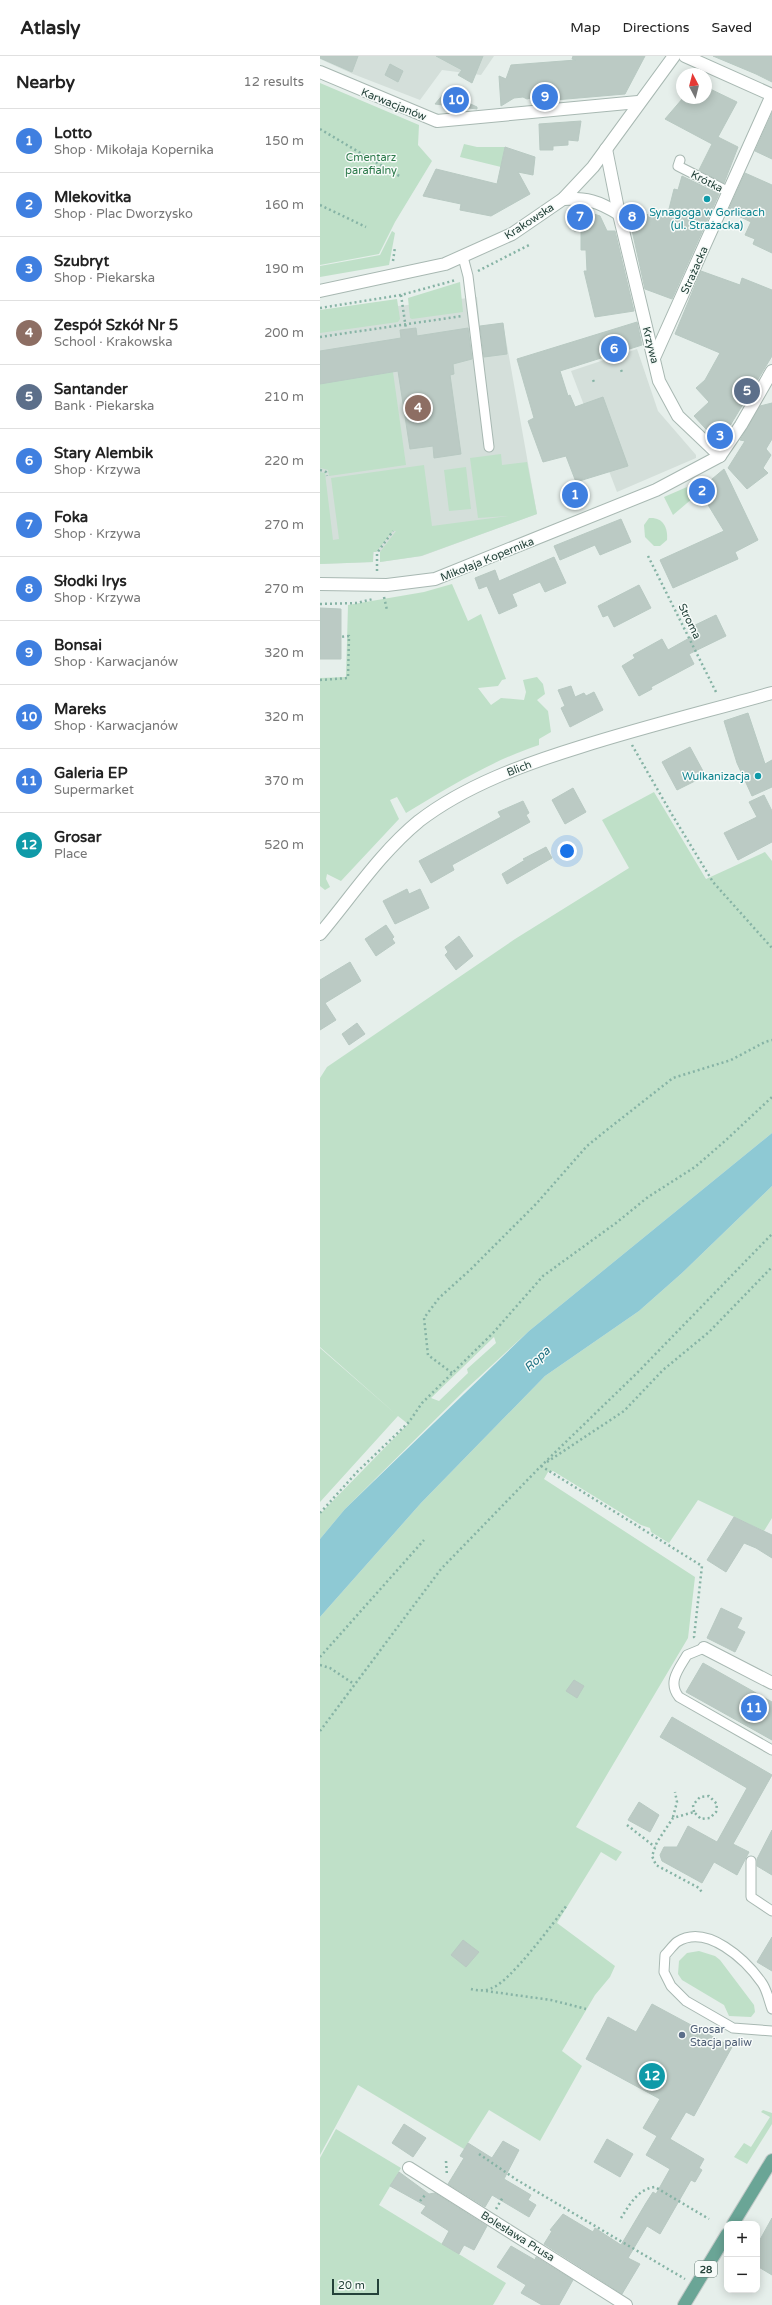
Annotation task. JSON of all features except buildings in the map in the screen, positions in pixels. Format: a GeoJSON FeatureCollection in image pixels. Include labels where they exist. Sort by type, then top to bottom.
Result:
{"type":"FeatureCollection","features":[{"type":"Feature","properties":{"kind":"main road"},"geometry":{"type":"LineString","coordinates":[[735,2221],[771,2163]]}},
{"type":"Feature","properties":{"kind":"main road","name":"28"},"geometry":{"type":"LineString","coordinates":[[684,2305],[724,2239]]}},
{"type":"Feature","properties":{"kind":"street","name":"Krakowska"},"geometry":{"type":"LineString","coordinates":[[320,291],[445,264],[512,234],[563,199],[593,167],[638,102],[674,56]]}},
{"type":"Feature","properties":{"kind":"street"},"geometry":{"type":"LineString","coordinates":[[685,56],[772,95]]}},
{"type":"Feature","properties":{"kind":"street","name":"Karwacjanów"},"geometry":{"type":"LineString","coordinates":[[320,72],[437,121],[638,102]]}},
{"type":"Feature","properties":{"kind":"street","name":"Strażacka"},"geometry":{"type":"LineString","coordinates":[[654,358],[772,95]]}},
{"type":"Feature","properties":{"kind":"street","name":"Krzywa"},"geometry":{"type":"LineString","coordinates":[[606,149],[619,214],[659,381],[678,416],[720,456]]}},
{"type":"Feature","properties":{"kind":"street"},"geometry":{"type":"LineString","coordinates":[[563,199],[587,198],[605,205],[619,214]]}},
{"type":"Feature","properties":{"kind":"street"},"geometry":{"type":"LineString","coordinates":[[720,456],[769,386],[772,371]]}},
{"type":"Feature","properties":{"kind":"street","name":"Mikołaja Kopernika"},"geometry":{"type":"LineString","coordinates":[[320,584],[387,585],[435,579],[623,504],[675,481],[720,456]]}},
{"type":"Feature","properties":{"kind":"street","name":"Blich"},"geometry":{"type":"LineString","coordinates":[[320,934],[392,845],[420,821],[468,791],[514,769],[625,732],[772,693]]}},
{"type":"Feature","properties":{"kind":"street"},"geometry":{"type":"LineString","coordinates":[[704,1648],[772,1683]]}},
{"type":"Feature","properties":{"kind":"street","name":"Bolesława Prusa"},"geometry":{"type":"LineString","coordinates":[[408,2168],[626,2305]]}},
{"type":"Feature","properties":{"kind":"lane","name":"Krótka"},"geometry":{"type":"LineString","coordinates":[[680,160],[678,166],[729,192]]}},
{"type":"Feature","properties":{"kind":"lane"},"geometry":{"type":"LineString","coordinates":[[463,257],[468,276],[489,447]]}},
{"type":"Feature","properties":{"kind":"lane"},"geometry":{"type":"LineString","coordinates":[[704,1648],[687,1655],[673,1681],[674,1691],[679,1697],[772,1750]]}},
{"type":"Feature","properties":{"kind":"lane"},"geometry":{"type":"LineString","coordinates":[[751,1861],[751,1897],[772,1911]]}},
{"type":"Feature","properties":{"kind":"lane"},"geometry":{"type":"LineString","coordinates":[[772,2009],[763,1983],[739,1957],[719,1942],[697,1937],[678,1942],[665,1956],[664,1972],[671,1986],[686,2001],[734,2028],[772,2031]]}},
{"type":"Feature","properties":{"kind":"path"},"geometry":{"type":"LineString","coordinates":[[320,129],[401,177]]}},
{"type":"Feature","properties":{"kind":"path"},"geometry":{"type":"LineString","coordinates":[[320,205],[366,227]]}},
{"type":"Feature","properties":{"kind":"path"},"geometry":{"type":"LineString","coordinates":[[320,308],[401,296],[438,287],[468,276],[507,258],[531,244]]}},
{"type":"Feature","properties":{"kind":"path"},"geometry":{"type":"LineString","coordinates":[[393,261],[395,247]]}},
{"type":"Feature","properties":{"kind":"path"},"geometry":{"type":"LineString","coordinates":[[401,296],[406,330]]}},
{"type":"Feature","properties":{"kind":"path"},"geometry":{"type":"LineString","coordinates":[[320,337],[472,315]]}},
{"type":"Feature","properties":{"kind":"path"},"geometry":{"type":"LineString","coordinates":[[320,470],[326,472],[327,476]]}},
{"type":"Feature","properties":{"kind":"path"},"geometry":{"type":"LineString","coordinates":[[377,572],[377,553],[393,531]]}},
{"type":"Feature","properties":{"kind":"path","name":"Stroma"},"geometry":{"type":"LineString","coordinates":[[648,556],[716,693]]}},
{"type":"Feature","properties":{"kind":"path"},"geometry":{"type":"LineString","coordinates":[[370,572],[385,572]]}},
{"type":"Feature","properties":{"kind":"path"},"geometry":{"type":"LineString","coordinates":[[384,597],[387,610]]}},
{"type":"Feature","properties":{"kind":"path"},"geometry":{"type":"LineString","coordinates":[[320,680],[348,678],[349,636],[341,636]]}},
{"type":"Feature","properties":{"kind":"path"},"geometry":{"type":"LineString","coordinates":[[625,732],[671,813],[714,882],[772,948]]}},
{"type":"Feature","properties":{"kind":"path"},"geometry":{"type":"LineString","coordinates":[[452,1373],[428,1355],[424,1318],[439,1298],[470,1270],[536,1204],[587,1146],[673,1078],[731,1060],[765,1042],[772,1040]]}},
{"type":"Feature","properties":{"kind":"path"},"geometry":{"type":"LineString","coordinates":[[320,1513],[408,1422],[422,1403],[493,1333],[543,1276],[616,1223],[648,1197],[694,1167],[725,1142],[772,1097]]}},
{"type":"Feature","properties":{"kind":"path"},"geometry":{"type":"LineString","coordinates":[[320,1731],[441,1569],[540,1467],[638,1372],[772,1234]]}},
{"type":"Feature","properties":{"kind":"path"},"geometry":{"type":"LineString","coordinates":[[540,1467],[624,1410],[663,1370],[709,1332],[772,1266]]}},
{"type":"Feature","properties":{"kind":"path"},"geometry":{"type":"LineString","coordinates":[[540,1467],[702,1566],[694,1637],[704,1648]]}},
{"type":"Feature","properties":{"kind":"path"},"geometry":{"type":"LineString","coordinates":[[320,1657],[424,1540]]}},
{"type":"Feature","properties":{"kind":"path"},"geometry":{"type":"LineString","coordinates":[[320,1665],[330,1668],[354,1684]]}},
{"type":"Feature","properties":{"kind":"path"},"geometry":{"type":"LineString","coordinates":[[676,1792],[677,1802],[673,1818],[655,1847],[652,1856],[656,1865],[699,1888],[703,1894]]}},
{"type":"Feature","properties":{"kind":"path"},"geometry":{"type":"LineString","coordinates":[[710,1796],[717,1804],[716,1812],[710,1818],[701,1819],[694,1812],[693,1805],[700,1797],[710,1796]]}},
{"type":"Feature","properties":{"kind":"path"},"geometry":{"type":"LineString","coordinates":[[673,1818],[694,1812]]}},
{"type":"Feature","properties":{"kind":"path"},"geometry":{"type":"LineString","coordinates":[[626,1825],[655,1847]]}},
{"type":"Feature","properties":{"kind":"path"},"geometry":{"type":"LineString","coordinates":[[480,1990],[493,1988],[506,1978],[567,1905]]}},
{"type":"Feature","properties":{"kind":"path"},"geometry":{"type":"LineString","coordinates":[[471,1989],[551,2000],[586,2009]]}},
{"type":"Feature","properties":{"kind":"path"},"geometry":{"type":"LineString","coordinates":[[479,2154],[524,2184],[696,2286]]}},
{"type":"Feature","properties":{"kind":"path"},"geometry":{"type":"LineString","coordinates":[[621,2218],[637,2196],[647,2188],[655,2187],[709,2219]]}},
{"type":"Feature","properties":{"kind":"shaded area"},"geometry":{"type":"Polygon","coordinates":[[[320,56],[494,56],[481,75],[442,70],[420,100],[353,74],[320,59],[320,56]]]}},
{"type":"Feature","properties":{"kind":"shaded area"},"geometry":{"type":"Polygon","coordinates":[[[477,297],[480,327],[503,323],[537,514],[422,556],[380,562],[380,552],[374,552],[373,562],[320,564],[320,315],[477,297]]]}},
{"type":"Feature","properties":{"kind":"shaded area"},"geometry":{"type":"Polygon","coordinates":[[[637,349],[658,411],[696,455],[696,458],[617,492],[571,371],[637,349]]]}},
{"type":"Feature","properties":{"kind":"green space","name":"Cmentarz parafialny"},"geometry":{"type":"Polygon","coordinates":[[[320,83],[419,125],[418,145],[432,161],[395,222],[379,254],[320,265],[320,83]]]}},
{"type":"Feature","properties":{"kind":"green space"},"geometry":{"type":"Polygon","coordinates":[[[464,144],[477,147],[505,147],[501,167],[460,157],[464,144]]]}},
{"type":"Feature","properties":{"kind":"green space"},"geometry":{"type":"Polygon","coordinates":[[[392,231],[395,233],[389,265],[320,277],[320,266],[380,255],[392,231]]]}},
{"type":"Feature","properties":{"kind":"green space"},"geometry":{"type":"Polygon","coordinates":[[[460,282],[463,312],[412,319],[410,318],[408,298],[460,282]]]}},
{"type":"Feature","properties":{"kind":"green space"},"geometry":{"type":"Polygon","coordinates":[[[397,299],[400,319],[398,322],[320,333],[320,310],[397,299]]]}},
{"type":"Feature","properties":{"kind":"green space"},"geometry":{"type":"Polygon","coordinates":[[[393,372],[406,465],[329,476],[328,470],[320,468],[320,384],[393,372]]]}},
{"type":"Feature","properties":{"kind":"green space"},"geometry":{"type":"Polygon","coordinates":[[[501,454],[502,465],[527,462],[537,514],[421,556],[380,562],[380,552],[396,531],[393,531],[376,552],[373,552],[373,562],[320,564],[320,472],[325,473],[333,540],[339,539],[331,478],[424,465],[432,526],[508,516],[478,518],[470,458],[501,454]]]}},
{"type":"Feature","properties":{"kind":"green space"},"geometry":{"type":"Polygon","coordinates":[[[466,467],[471,509],[449,511],[444,470],[466,467]]]}},
{"type":"Feature","properties":{"kind":"green space"},"geometry":{"type":"Polygon","coordinates":[[[687,487],[693,498],[673,515],[664,497],[687,487]]]}},
{"type":"Feature","properties":{"kind":"green space"},"geometry":{"type":"Polygon","coordinates":[[[649,518],[658,519],[661,521],[667,531],[667,540],[660,546],[654,546],[645,537],[644,525],[649,518]]]}},
{"type":"Feature","properties":{"kind":"green space"},"geometry":{"type":"Polygon","coordinates":[[[452,584],[468,621],[481,614],[506,679],[502,680],[498,686],[478,688],[491,705],[501,698],[524,700],[526,692],[523,680],[537,677],[543,684],[545,694],[537,700],[548,711],[551,732],[539,739],[539,745],[521,751],[487,767],[454,784],[406,813],[397,797],[390,800],[399,819],[341,881],[327,874],[326,879],[330,887],[325,890],[320,886],[320,678],[346,677],[348,605],[424,592],[452,584]]]}},
{"type":"Feature","properties":{"kind":"green space"},"geometry":{"type":"Polygon","coordinates":[[[654,792],[706,879],[765,852],[772,861],[772,1133],[529,1331],[465,1390],[345,1509],[320,1539],[320,1514],[408,1424],[320,1347],[320,1078],[327,1067],[515,939],[629,868],[602,820],[654,792]],[[494,1337],[431,1398],[439,1401],[468,1373],[467,1369],[496,1343],[494,1337]]]}},
{"type":"Feature","properties":{"kind":"green space"},"geometry":{"type":"Polygon","coordinates":[[[772,1186],[772,1518],[764,1531],[698,1500],[669,1543],[651,1532],[650,1528],[641,1525],[553,1471],[548,1472],[544,1479],[695,1577],[688,1638],[576,1827],[622,1852],[616,1861],[601,1852],[557,1923],[615,1966],[610,1977],[595,1995],[562,2051],[582,2066],[540,2141],[489,2110],[464,2149],[358,2085],[320,2155],[320,1617],[421,1503],[545,1376],[639,1311],[682,1273],[772,1186]]]}},
{"type":"Feature","properties":{"kind":"green space"},"geometry":{"type":"Polygon","coordinates":[[[320,1348],[398,1416],[320,1502],[320,1348]]]}},
{"type":"Feature","properties":{"kind":"green space"},"geometry":{"type":"Polygon","coordinates":[[[699,1951],[715,1956],[720,1960],[754,2005],[755,2012],[751,2017],[729,2016],[724,2005],[682,1980],[678,1974],[679,1961],[687,1953],[699,1951]]]}},
{"type":"Feature","properties":{"kind":"green space"},"geometry":{"type":"Polygon","coordinates":[[[763,2110],[772,2113],[772,2124],[747,2164],[734,2157],[744,2143],[751,2147],[770,2117],[761,2112],[763,2110]]]}},
{"type":"Feature","properties":{"kind":"green space"},"geometry":{"type":"Polygon","coordinates":[[[336,2129],[401,2168],[379,2205],[506,2283],[493,2305],[320,2305],[320,2158],[336,2129]]]}},
{"type":"Feature","properties":{"kind":"water","name":"Ropa"},"geometry":{"type":"Polygon","coordinates":[[[772,1133],[772,1186],[682,1273],[639,1311],[545,1376],[421,1503],[320,1617],[320,1539],[345,1509],[529,1331],[772,1133]]]}},
{"type":"Feature","properties":{"kind":"place","name":"Bonsai"},"geometry":{"type":"Point","coordinates":[545,97]}},
{"type":"Feature","properties":{"kind":"place","name":"Mareks"},"geometry":{"type":"Point","coordinates":[456,100]}},
{"type":"Feature","properties":{"kind":"place","name":"Synagoga w Gorlicach (ul. Strażacka)"},"geometry":{"type":"Point","coordinates":[707,199]}},
{"type":"Feature","properties":{"kind":"place","name":"Foka"},"geometry":{"type":"Point","coordinates":[580,217]}},
{"type":"Feature","properties":{"kind":"place","name":"Słodki Irys"},"geometry":{"type":"Point","coordinates":[632,217]}},
{"type":"Feature","properties":{"kind":"place","name":"Stary Alembik"},"geometry":{"type":"Point","coordinates":[614,349]}},
{"type":"Feature","properties":{"kind":"place","name":"Santander"},"geometry":{"type":"Point","coordinates":[747,391]}},
{"type":"Feature","properties":{"kind":"place","name":"Zespół Szkół Nr 5"},"geometry":{"type":"Point","coordinates":[418,408]}},
{"type":"Feature","properties":{"kind":"place","name":"Szubryt"},"geometry":{"type":"Point","coordinates":[720,436]}},
{"type":"Feature","properties":{"kind":"place","name":"Mlekovitka"},"geometry":{"type":"Point","coordinates":[702,491]}},
{"type":"Feature","properties":{"kind":"place","name":"Lotto"},"geometry":{"type":"Point","coordinates":[575,495]}},
{"type":"Feature","properties":{"kind":"place","name":"Wulkanizacja"},"geometry":{"type":"Point","coordinates":[758,776]}},
{"type":"Feature","properties":{"kind":"place","name":"Galeria EP"},"geometry":{"type":"Point","coordinates":[754,1708]}},
{"type":"Feature","properties":{"kind":"place","name":"Grosar Stacja paliw"},"geometry":{"type":"Point","coordinates":[682,2035]}},
{"type":"Feature","properties":{"kind":"place","name":"Grosar"},"geometry":{"type":"Point","coordinates":[652,2076]}}]}
